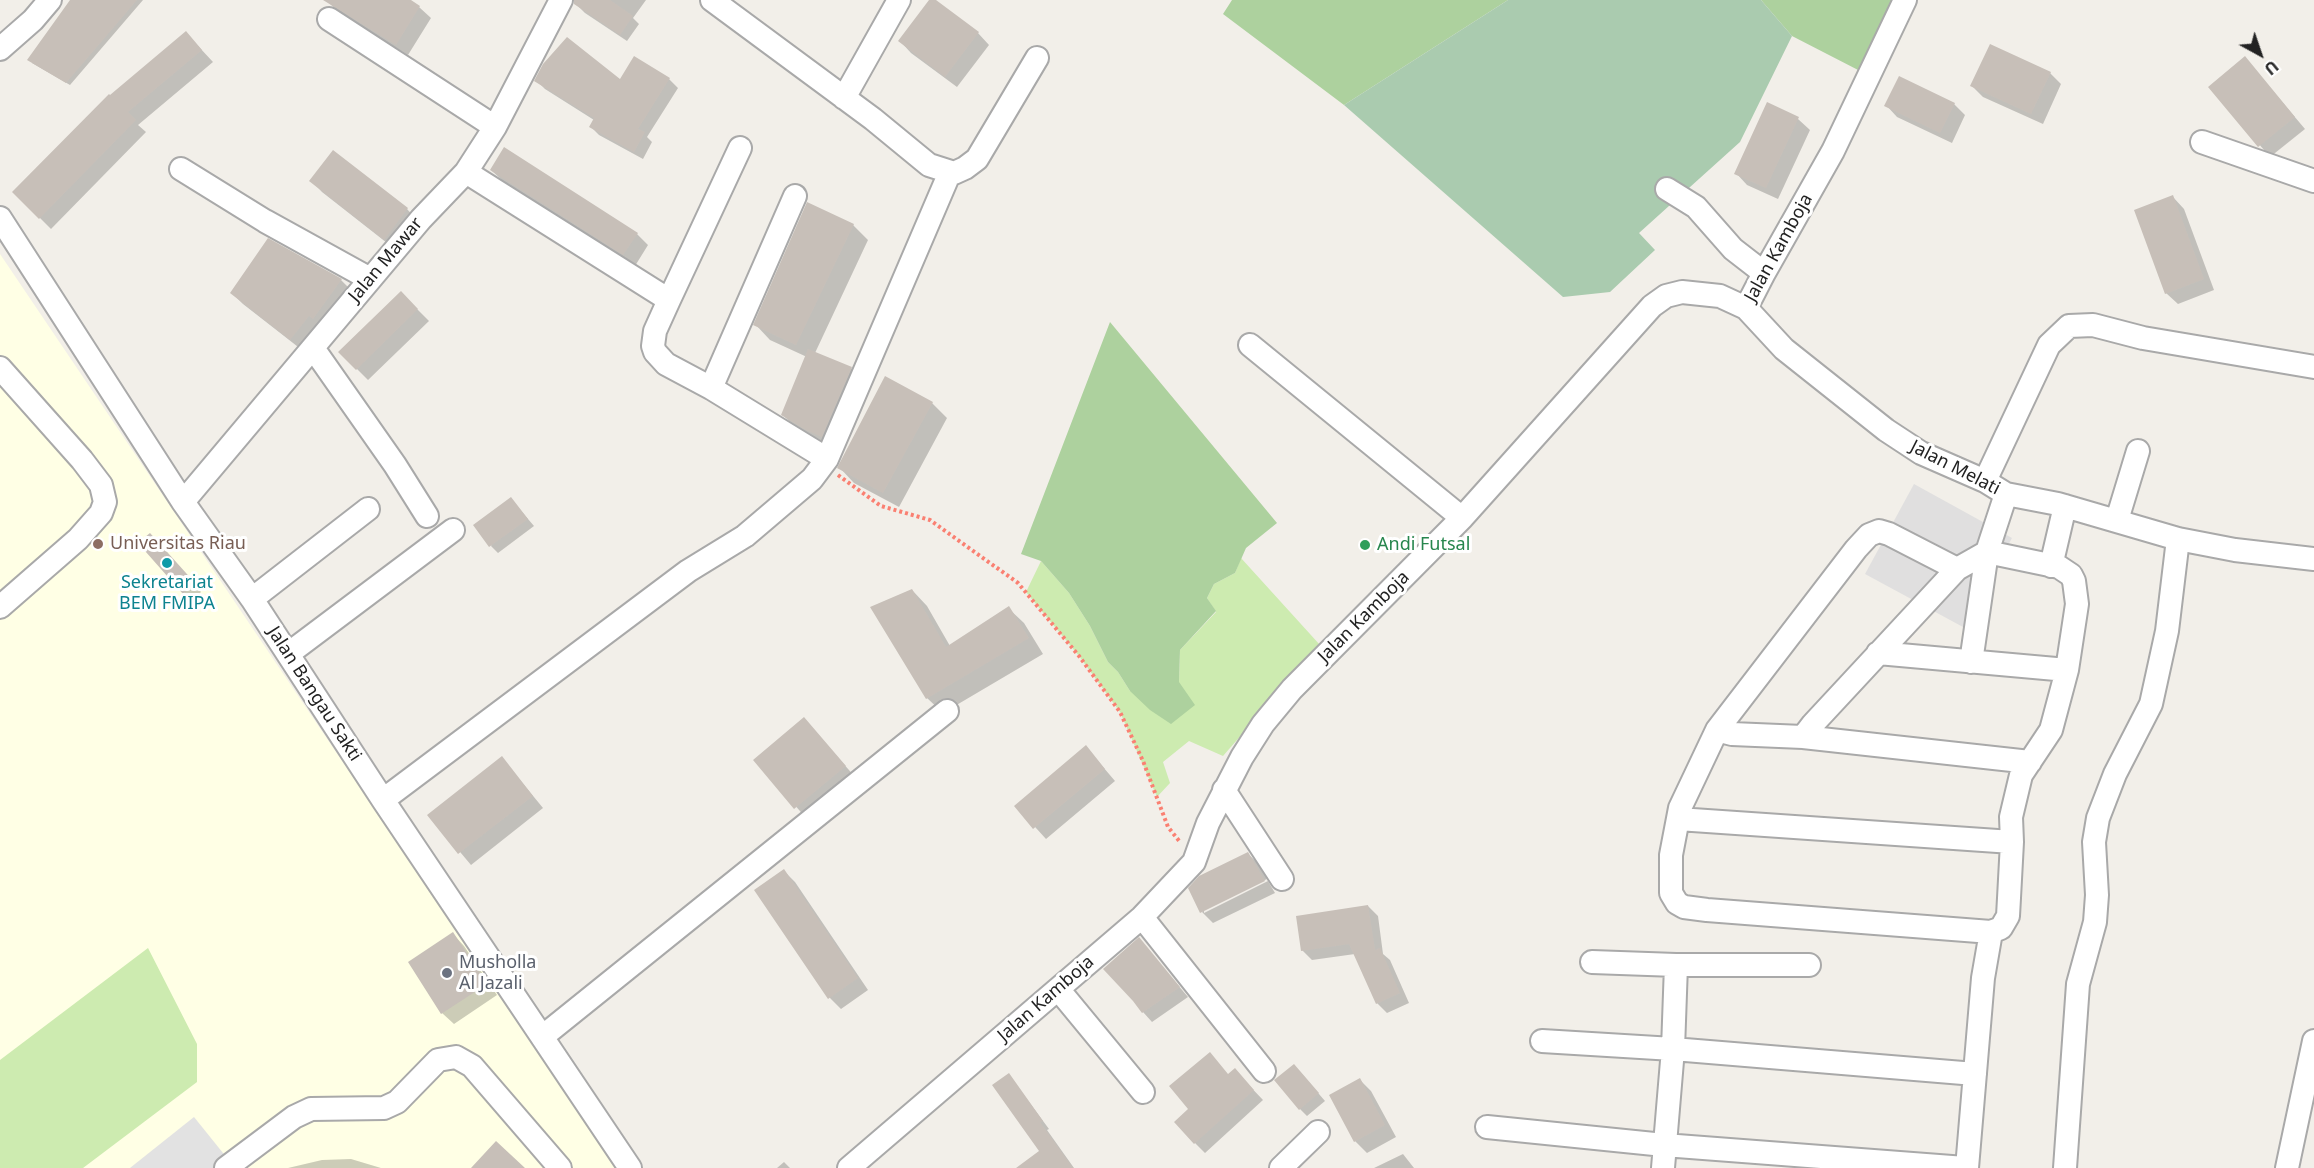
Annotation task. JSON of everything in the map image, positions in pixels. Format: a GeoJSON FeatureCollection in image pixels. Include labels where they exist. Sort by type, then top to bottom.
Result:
{"type":"FeatureCollection","features":[{"type":"Feature","properties":{"kind":"street"},"geometry":{"type":"LineString","coordinates":[[0,49],[33,20],[50,0]]}},
{"type":"Feature","properties":{"kind":"street"},"geometry":{"type":"LineString","coordinates":[[712,0],[844,98],[929,165],[954,173],[977,159],[1037,58]]}},
{"type":"Feature","properties":{"kind":"street"},"geometry":{"type":"LineString","coordinates":[[844,98],[899,0]]}},
{"type":"Feature","properties":{"kind":"street","name":"Jalan Kamboja"},"geometry":{"type":"LineString","coordinates":[[849,1168],[1142,917],[1194,862],[1208,822],[1224,790],[1263,724],[1292,688],[1462,518],[1652,306],[1666,296],[1682,292],[1720,296],[1746,308],[1833,151],[1905,0]]}},
{"type":"Feature","properties":{"kind":"street","name":"Jalan Mawar"},"geometry":{"type":"LineString","coordinates":[[183,502],[421,219],[466,172],[495,127],[553,3]]}},
{"type":"Feature","properties":{"kind":"street"},"geometry":{"type":"LineString","coordinates":[[329,19],[495,127]]}},
{"type":"Feature","properties":{"kind":"street"},"geometry":{"type":"LineString","coordinates":[[2202,142],[2314,181]]}},
{"type":"Feature","properties":{"kind":"street"},"geometry":{"type":"LineString","coordinates":[[740,148],[655,331],[653,346],[655,352],[666,364],[711,388],[824,462]]}},
{"type":"Feature","properties":{"kind":"street"},"geometry":{"type":"LineString","coordinates":[[181,169],[264,221],[370,279]]}},
{"type":"Feature","properties":{"kind":"street"},"geometry":{"type":"LineString","coordinates":[[466,172],[669,300]]}},
{"type":"Feature","properties":{"kind":"street"},"geometry":{"type":"LineString","coordinates":[[383,800],[688,571],[745,536],[812,479],[824,462],[950,172]]}},
{"type":"Feature","properties":{"kind":"street"},"geometry":{"type":"LineString","coordinates":[[1667,189],[1696,207],[1734,249],[1764,273]]}},
{"type":"Feature","properties":{"kind":"street"},"geometry":{"type":"LineString","coordinates":[[711,388],[795,196]]}},
{"type":"Feature","properties":{"kind":"street","name":"Jalan Bangau Sakti"},"geometry":{"type":"LineString","coordinates":[[0,218],[183,502],[252,599],[383,800],[630,1168]]}},
{"type":"Feature","properties":{"kind":"street","name":"Jalan Melati"},"geometry":{"type":"LineString","coordinates":[[1746,308],[1784,349],[1886,429],[1921,453],[1985,481],[2006,494],[2065,506],[2178,539],[2235,550],[2314,559]]}},
{"type":"Feature","properties":{"kind":"street"},"geometry":{"type":"LineString","coordinates":[[1985,481],[2049,345],[2069,326],[2092,325],[2144,338],[2314,367]]}},
{"type":"Feature","properties":{"kind":"street"},"geometry":{"type":"LineString","coordinates":[[1250,345],[1462,518]]}},
{"type":"Feature","properties":{"kind":"street"},"geometry":{"type":"LineString","coordinates":[[313,348],[395,465],[427,516]]}},
{"type":"Feature","properties":{"kind":"street"},"geometry":{"type":"LineString","coordinates":[[0,368],[82,460],[101,485],[105,502],[101,513],[78,539],[0,607]]}},
{"type":"Feature","properties":{"kind":"street"},"geometry":{"type":"LineString","coordinates":[[2117,520],[2138,451]]}},
{"type":"Feature","properties":{"kind":"street"},"geometry":{"type":"LineString","coordinates":[[1971,662],[1987,552],[2006,494]]}},
{"type":"Feature","properties":{"kind":"street"},"geometry":{"type":"LineString","coordinates":[[2051,566],[2065,506]]}},
{"type":"Feature","properties":{"kind":"street"},"geometry":{"type":"LineString","coordinates":[[252,599],[368,509]]}},
{"type":"Feature","properties":{"kind":"street"},"geometry":{"type":"LineString","coordinates":[[288,654],[453,530]]}},
{"type":"Feature","properties":{"kind":"street"},"geometry":{"type":"LineString","coordinates":[[1803,737],[1957,569],[1987,552],[2059,567],[2071,575],[2077,591],[2077,604],[2067,670],[2051,730],[2021,775],[2011,818],[2008,916],[2001,928],[1991,932],[1684,907],[1677,903],[1671,893],[1671,855],[1680,808],[1717,730],[1856,549],[1869,535],[1879,531],[1957,569]]}},
{"type":"Feature","properties":{"kind":"street"},"geometry":{"type":"LineString","coordinates":[[2065,1168],[2078,984],[2095,922],[2097,904],[2094,842],[2098,818],[2115,774],[2151,704],[2168,631],[2178,539]]}},
{"type":"Feature","properties":{"kind":"street"},"geometry":{"type":"LineString","coordinates":[[1878,653],[2067,670]]}},
{"type":"Feature","properties":{"kind":"street"},"geometry":{"type":"LineString","coordinates":[[542,1037],[947,711]]}},
{"type":"Feature","properties":{"kind":"street"},"geometry":{"type":"LineString","coordinates":[[1717,730],[1732,734],[1803,737],[2030,762]]}},
{"type":"Feature","properties":{"kind":"street"},"geometry":{"type":"LineString","coordinates":[[1224,790],[1282,879]]}},
{"type":"Feature","properties":{"kind":"street"},"geometry":{"type":"LineString","coordinates":[[1678,819],[2012,842]]}},
{"type":"Feature","properties":{"kind":"street"},"geometry":{"type":"LineString","coordinates":[[1142,917],[1264,1071]]}},
{"type":"Feature","properties":{"kind":"street"},"geometry":{"type":"LineString","coordinates":[[1486,1127],[1664,1145],[1966,1168],[1983,978],[1991,932]]}},
{"type":"Feature","properties":{"kind":"street"},"geometry":{"type":"LineString","coordinates":[[1592,962],[1676,965],[1809,965]]}},
{"type":"Feature","properties":{"kind":"street"},"geometry":{"type":"LineString","coordinates":[[1664,1168],[1673,1049],[1676,965]]}},
{"type":"Feature","properties":{"kind":"street"},"geometry":{"type":"LineString","coordinates":[[1058,989],[1143,1092]]}},
{"type":"Feature","properties":{"kind":"street"},"geometry":{"type":"LineString","coordinates":[[1542,1041],[1673,1049],[1975,1074]]}},
{"type":"Feature","properties":{"kind":"street"},"geometry":{"type":"LineString","coordinates":[[2287,1168],[2314,1041]]}},
{"type":"Feature","properties":{"kind":"street"},"geometry":{"type":"LineString","coordinates":[[226,1168],[294,1117],[311,1109],[384,1108],[397,1102],[438,1060],[456,1057],[472,1066],[560,1168]]}},
{"type":"Feature","properties":{"kind":"street"},"geometry":{"type":"LineString","coordinates":[[1281,1168],[1318,1132]]}},
{"type":"Feature","properties":{"kind":"path"},"geometry":{"type":"LineString","coordinates":[[824,462],[881,506],[930,520],[1018,583],[1079,656],[1120,712],[1143,761],[1168,826],[1194,862]]}},
{"type":"Feature","properties":{"kind":"shaded area"},"geometry":{"type":"Polygon","coordinates":[[[1508,0],[1761,0],[1792,36],[1740,142],[1639,233],[1655,250],[1610,292],[1563,297],[1344,105],[1508,0]]]}},
{"type":"Feature","properties":{"kind":"shaded area","name":"Universitas Riau"},"geometry":{"type":"Polygon","coordinates":[[[0,254],[392,835],[616,1168],[0,1168],[0,254]]]}},
{"type":"Feature","properties":{"kind":"shaded area"},"geometry":{"type":"Polygon","coordinates":[[[1914,484],[2012,538],[1963,627],[1865,574],[1914,484]]]}},
{"type":"Feature","properties":{"kind":"shaded area"},"geometry":{"type":"Polygon","coordinates":[[[194,1117],[227,1158],[214,1168],[130,1168],[194,1117]]]}},
{"type":"Feature","properties":{"kind":"green space"},"geometry":{"type":"Polygon","coordinates":[[[1232,0],[1508,0],[1344,105],[1223,14],[1232,0]]]}},
{"type":"Feature","properties":{"kind":"green space"},"geometry":{"type":"Polygon","coordinates":[[[1761,0],[1898,0],[1862,72],[1792,36],[1761,0]]]}},
{"type":"Feature","properties":{"kind":"green space"},"geometry":{"type":"Polygon","coordinates":[[[1110,322],[1277,523],[1246,548],[1235,573],[1214,584],[1207,598],[1216,611],[1180,650],[1179,682],[1195,705],[1171,724],[1150,710],[1130,691],[1118,672],[1108,662],[1090,626],[1069,593],[1041,561],[1021,554],[1110,322]]]}},
{"type":"Feature","properties":{"kind":"green space"},"geometry":{"type":"Polygon","coordinates":[[[1241,558],[1320,645],[1223,756],[1189,741],[1163,762],[1170,783],[1157,797],[1120,712],[1079,656],[1026,592],[1041,561],[1069,593],[1090,626],[1108,662],[1118,672],[1130,691],[1179,682],[1180,650],[1216,612],[1207,598],[1214,584],[1235,573],[1241,558]]]}},
{"type":"Feature","properties":{"kind":"green space"},"geometry":{"type":"Polygon","coordinates":[[[148,948],[197,1044],[197,1082],[83,1168],[0,1168],[0,1060],[148,948]]]}},
{"type":"Feature","properties":{"kind":"building"},"geometry":{"type":"Polygon","coordinates":[[[70,0],[137,0],[66,83],[27,60],[70,0]]]}},
{"type":"Feature","properties":{"kind":"building"},"geometry":{"type":"Polygon","coordinates":[[[323,0],[411,0],[420,6],[396,45],[323,0]]]}},
{"type":"Feature","properties":{"kind":"building"},"geometry":{"type":"Polygon","coordinates":[[[574,0],[610,0],[633,16],[620,35],[574,4],[574,0]]]}},
{"type":"Feature","properties":{"kind":"building"},"geometry":{"type":"Polygon","coordinates":[[[929,0],[936,0],[979,32],[945,77],[898,41],[929,0]]]}},
{"type":"Feature","properties":{"kind":"building"},"geometry":{"type":"Polygon","coordinates":[[[186,31],[202,50],[128,112],[136,120],[39,219],[12,192],[109,94],[186,31]]]}},
{"type":"Feature","properties":{"kind":"building"},"geometry":{"type":"Polygon","coordinates":[[[567,37],[620,79],[634,56],[670,78],[638,129],[645,132],[634,152],[589,127],[594,118],[534,81],[543,64],[567,37]]]}},
{"type":"Feature","properties":{"kind":"building"},"geometry":{"type":"Polygon","coordinates":[[[1990,44],[2051,72],[2031,114],[1970,86],[1990,44]]]}},
{"type":"Feature","properties":{"kind":"building"},"geometry":{"type":"Polygon","coordinates":[[[2245,56],[2295,117],[2258,147],[2208,87],[2245,56]]]}},
{"type":"Feature","properties":{"kind":"building"},"geometry":{"type":"Polygon","coordinates":[[[1899,76],[1955,103],[1940,133],[1884,106],[1899,76]]]}},
{"type":"Feature","properties":{"kind":"building"},"geometry":{"type":"Polygon","coordinates":[[[1767,102],[1799,117],[1766,188],[1734,174],[1767,102]]]}},
{"type":"Feature","properties":{"kind":"building"},"geometry":{"type":"Polygon","coordinates":[[[504,147],[638,233],[623,255],[490,170],[504,147]]]}},
{"type":"Feature","properties":{"kind":"building"},"geometry":{"type":"Polygon","coordinates":[[[333,150],[408,208],[384,240],[309,181],[333,150]]]}},
{"type":"Feature","properties":{"kind":"building"},"geometry":{"type":"Polygon","coordinates":[[[2173,195],[2204,279],[2165,294],[2134,210],[2173,195]]]}},
{"type":"Feature","properties":{"kind":"building"},"geometry":{"type":"Polygon","coordinates":[[[807,202],[854,224],[796,345],[753,325],[807,202]]]}},
{"type":"Feature","properties":{"kind":"building"},"geometry":{"type":"Polygon","coordinates":[[[268,238],[342,279],[313,319],[309,316],[290,340],[230,293],[268,238]]]}},
{"type":"Feature","properties":{"kind":"building"},"geometry":{"type":"Polygon","coordinates":[[[401,291],[418,309],[356,370],[338,352],[401,291]]]}},
{"type":"Feature","properties":{"kind":"building"},"geometry":{"type":"Polygon","coordinates":[[[808,349],[852,367],[822,437],[781,415],[808,349]]]}},
{"type":"Feature","properties":{"kind":"building"},"geometry":{"type":"Polygon","coordinates":[[[885,376],[933,402],[883,493],[837,468],[885,376]]]}},
{"type":"Feature","properties":{"kind":"building"},"geometry":{"type":"Polygon","coordinates":[[[511,497],[528,519],[489,547],[473,525],[511,497]]]}},
{"type":"Feature","properties":{"kind":"building","name":"Sekretariat BEM FMIPA"},"geometry":{"type":"Polygon","coordinates":[[[150,533],[195,583],[183,594],[138,543],[150,533]]]}},
{"type":"Feature","properties":{"kind":"building"},"geometry":{"type":"Polygon","coordinates":[[[912,589],[946,647],[1009,606],[1029,638],[926,699],[870,607],[912,589]]]}},
{"type":"Feature","properties":{"kind":"building"},"geometry":{"type":"Polygon","coordinates":[[[804,717],[846,766],[794,809],[753,760],[804,717]]]}},
{"type":"Feature","properties":{"kind":"building"},"geometry":{"type":"Polygon","coordinates":[[[1086,745],[1105,769],[1033,829],[1014,806],[1086,745]]]}},
{"type":"Feature","properties":{"kind":"building"},"geometry":{"type":"Polygon","coordinates":[[[502,756],[533,796],[458,854],[427,815],[502,756]]]}},
{"type":"Feature","properties":{"kind":"building"},"geometry":{"type":"Polygon","coordinates":[[[1248,852],[1265,881],[1200,913],[1188,888],[1199,876],[1248,852]]]}},
{"type":"Feature","properties":{"kind":"building"},"geometry":{"type":"Polygon","coordinates":[[[784,869],[858,978],[828,999],[754,890],[784,869]]]}},
{"type":"Feature","properties":{"kind":"building"},"geometry":{"type":"Polygon","coordinates":[[[1368,905],[1375,950],[1380,948],[1400,993],[1376,1004],[1349,944],[1301,951],[1296,916],[1368,905]]]}},
{"type":"Feature","properties":{"kind":"building","name":"Musholla Al Jazali"},"geometry":{"type":"Polygon","coordinates":[[[453,932],[487,984],[441,1014],[408,962],[453,932]]]}},
{"type":"Feature","properties":{"kind":"building"},"geometry":{"type":"Polygon","coordinates":[[[1139,937],[1180,987],[1142,1013],[1103,969],[1139,937]]]}},
{"type":"Feature","properties":{"kind":"building"},"geometry":{"type":"Polygon","coordinates":[[[1210,1052],[1228,1074],[1235,1068],[1254,1090],[1194,1144],[1174,1122],[1188,1109],[1169,1086],[1210,1052]]]}},
{"type":"Feature","properties":{"kind":"building"},"geometry":{"type":"Polygon","coordinates":[[[1294,1064],[1319,1093],[1299,1110],[1274,1080],[1294,1064]]]}},
{"type":"Feature","properties":{"kind":"building"},"geometry":{"type":"Polygon","coordinates":[[[1009,1073],[1073,1168],[1016,1168],[1039,1151],[992,1085],[1009,1073]]]}},
{"type":"Feature","properties":{"kind":"building"},"geometry":{"type":"Polygon","coordinates":[[[1360,1078],[1385,1125],[1354,1142],[1329,1095],[1360,1078]]]}},
{"type":"Feature","properties":{"kind":"building"},"geometry":{"type":"Polygon","coordinates":[[[496,1141],[525,1168],[471,1168],[496,1141]]]}},
{"type":"Feature","properties":{"kind":"place","name":"Universitas Riau"},"geometry":{"type":"Point","coordinates":[98,544]}},
{"type":"Feature","properties":{"kind":"place","name":"Andi Futsal"},"geometry":{"type":"Point","coordinates":[1365,545]}},
{"type":"Feature","properties":{"kind":"place","name":"Sekretariat BEM FMIPA"},"geometry":{"type":"Point","coordinates":[167,563]}},
{"type":"Feature","properties":{"kind":"place","name":"Musholla Al Jazali"},"geometry":{"type":"Point","coordinates":[447,973]}}]}
